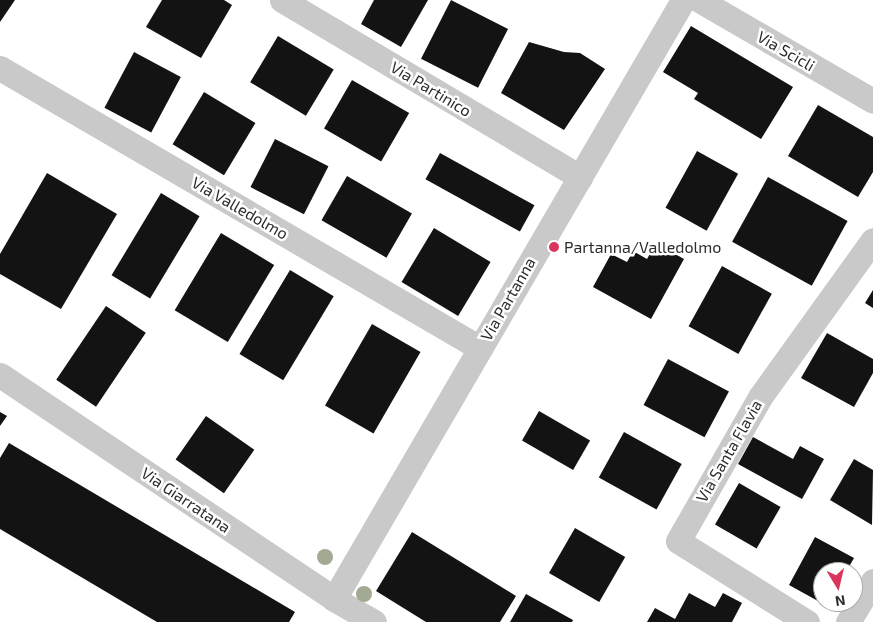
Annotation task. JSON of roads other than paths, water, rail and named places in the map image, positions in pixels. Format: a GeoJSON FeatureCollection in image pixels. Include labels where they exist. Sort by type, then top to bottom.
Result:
{"type":"FeatureCollection","features":[{"type":"Feature","properties":{"kind":"street","name":"Via Partinico"},"geometry":{"type":"LineString","coordinates":[[282,0],[580,177]]}},
{"type":"Feature","properties":{"kind":"street","name":"Via Partanna"},"geometry":{"type":"LineString","coordinates":[[334,599],[683,0]]}},
{"type":"Feature","properties":{"kind":"street","name":"Via Scicli"},"geometry":{"type":"LineString","coordinates":[[699,0],[873,101]]}},
{"type":"Feature","properties":{"kind":"street","name":"Via Valledolmo"},"geometry":{"type":"LineString","coordinates":[[0,68],[480,348]]}},
{"type":"Feature","properties":{"kind":"street","name":"Via Santa Flavia"},"geometry":{"type":"LineString","coordinates":[[807,622],[678,541],[760,397],[873,240]]}},
{"type":"Feature","properties":{"kind":"street","name":"Via Giarratana"},"geometry":{"type":"LineString","coordinates":[[0,375],[334,599],[374,622]]}},
{"type":"Feature","properties":{"kind":"street"},"geometry":{"type":"LineString","coordinates":[[848,622],[873,581]]}},
{"type":"Feature","properties":{"kind":"place","name":"Partanna/Valledolmo"},"geometry":{"type":"Point","coordinates":[554,247]}}]}
